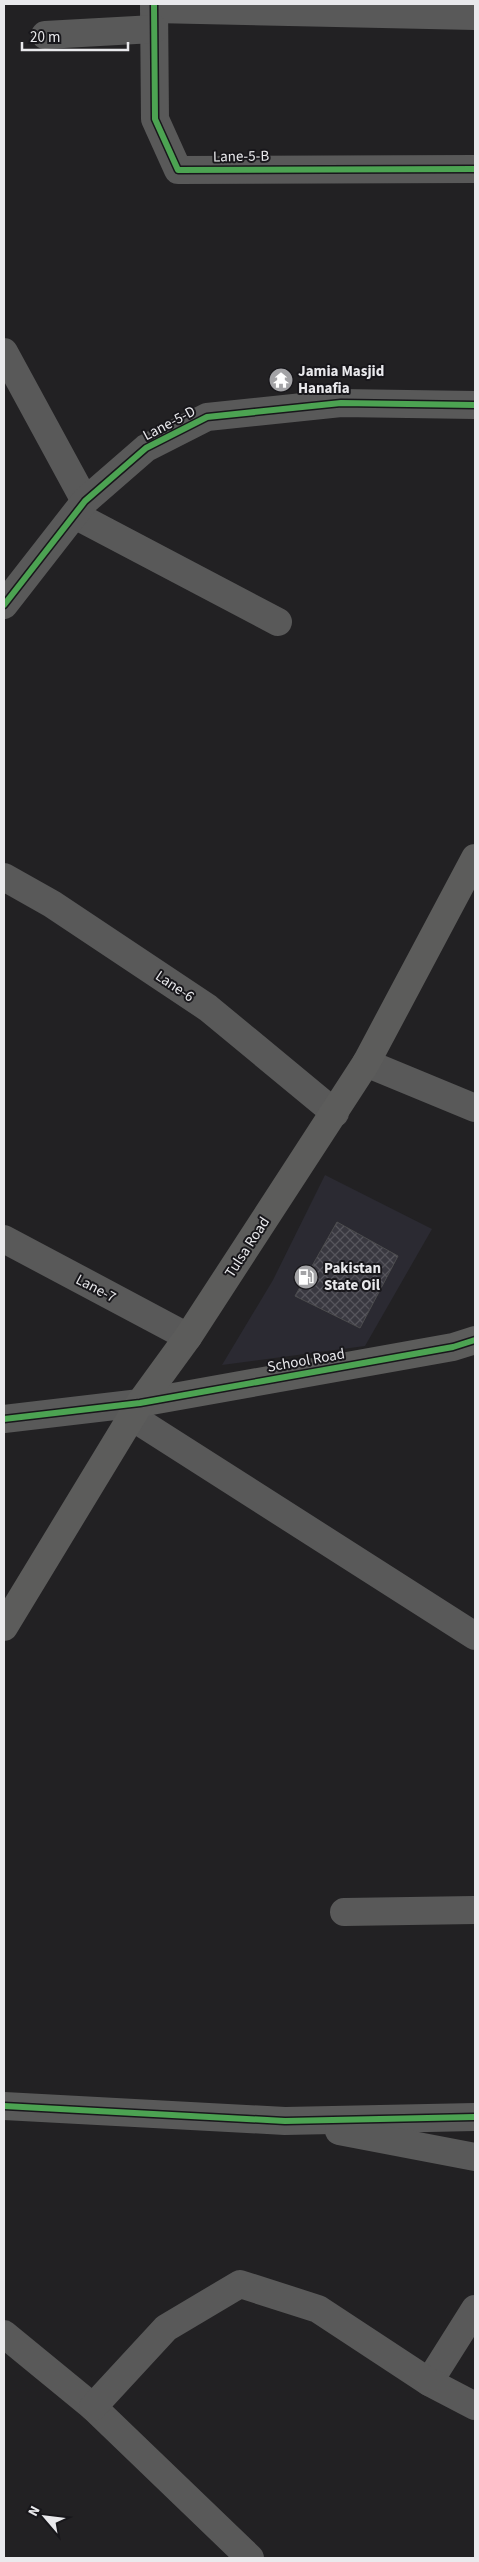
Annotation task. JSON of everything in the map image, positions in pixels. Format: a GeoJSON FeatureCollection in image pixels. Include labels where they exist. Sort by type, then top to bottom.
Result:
{"type":"FeatureCollection","features":[{"type":"Feature","properties":{"kind":"main road","name":"Tulsa Road"},"geometry":{"type":"LineString","coordinates":[[4,1627],[136,1410],[188,1337],[366,1063],[475,858]]}},
{"type":"Feature","properties":{"kind":"main road","name":"School Road"},"geometry":{"type":"LineString","coordinates":[[136,1410],[453,1347],[475,1340]]}},
{"type":"Feature","properties":{"kind":"street"},"geometry":{"type":"LineString","coordinates":[[45,35],[154,14],[475,16]]}},
{"type":"Feature","properties":{"kind":"street","name":"Lane-5-B"},"geometry":{"type":"LineString","coordinates":[[154,14],[155,119],[178,170],[475,169]]}},
{"type":"Feature","properties":{"kind":"street"},"geometry":{"type":"LineString","coordinates":[[4,352],[80,508],[278,622]]}},
{"type":"Feature","properties":{"kind":"street","name":"Lane-5-D"},"geometry":{"type":"LineString","coordinates":[[4,606],[80,508],[146,448],[207,417],[341,403],[475,405]]}},
{"type":"Feature","properties":{"kind":"street","name":"Lane-6"},"geometry":{"type":"LineString","coordinates":[[4,877],[52,904],[208,1008],[335,1112]]}},
{"type":"Feature","properties":{"kind":"street"},"geometry":{"type":"LineString","coordinates":[[366,1063],[475,1108]]}},
{"type":"Feature","properties":{"kind":"street","name":"Lane-7"},"geometry":{"type":"LineString","coordinates":[[4,1239],[188,1337]]}},
{"type":"Feature","properties":{"kind":"street"},"geometry":{"type":"LineString","coordinates":[[4,1419],[136,1410],[475,1636]]}},
{"type":"Feature","properties":{"kind":"street"},"geometry":{"type":"LineString","coordinates":[[344,1912],[475,1910]]}},
{"type":"Feature","properties":{"kind":"street"},"geometry":{"type":"LineString","coordinates":[[4,2106],[284,2121],[475,2118]]}},
{"type":"Feature","properties":{"kind":"street"},"geometry":{"type":"LineString","coordinates":[[284,2121],[475,2157]]}},
{"type":"Feature","properties":{"kind":"street"},"geometry":{"type":"LineString","coordinates":[[93,2407],[166,2328],[240,2284],[318,2309],[429,2382],[475,2406]]}},
{"type":"Feature","properties":{"kind":"street"},"geometry":{"type":"LineString","coordinates":[[429,2382],[475,2309]]}},
{"type":"Feature","properties":{"kind":"street"},"geometry":{"type":"LineString","coordinates":[[4,2334],[93,2407],[250,2558]]}},
{"type":"Feature","properties":{"kind":"shaded area","name":"Pakistan State Oil"},"geometry":{"type":"Polygon","coordinates":[[[325,1175],[432,1229],[365,1346],[222,1365],[273,1280],[325,1175]]]}},
{"type":"Feature","properties":{"kind":"building"},"geometry":{"type":"Polygon","coordinates":[[[337,1222],[398,1256],[360,1328],[295,1296],[337,1222]]]}},
{"type":"Feature","properties":{"kind":"cycle path"},"geometry":{"type":"LineString","coordinates":[[154,4],[155,119],[178,170],[475,169]]}},
{"type":"Feature","properties":{"kind":"cycle path"},"geometry":{"type":"LineString","coordinates":[[4,605],[85,501],[146,448],[207,417],[341,403],[475,405]]}},
{"type":"Feature","properties":{"kind":"cycle path"},"geometry":{"type":"LineString","coordinates":[[4,1419],[140,1403],[453,1347],[475,1340]]}},
{"type":"Feature","properties":{"kind":"cycle path"},"geometry":{"type":"LineString","coordinates":[[4,2106],[285,2121],[475,2117]]}},
{"type":"Feature","properties":{"kind":"place","name":"Jamia Masjid Hanafia"},"geometry":{"type":"Point","coordinates":[281,380]}},
{"type":"Feature","properties":{"kind":"place","name":"Pakistan State Oil"},"geometry":{"type":"Point","coordinates":[306,1277]}}]}
